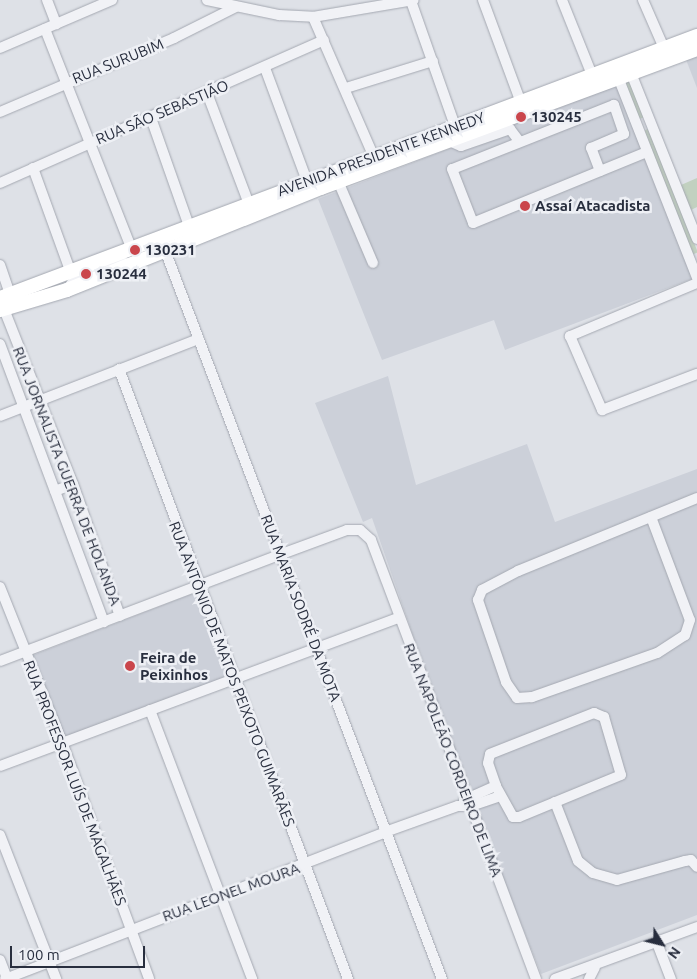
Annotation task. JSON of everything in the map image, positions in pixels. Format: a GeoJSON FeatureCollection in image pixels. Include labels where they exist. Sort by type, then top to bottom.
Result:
{"type":"FeatureCollection","features":[{"type":"Feature","properties":{"kind":"main road","name":"AVENIDA PRESIDENTE KENNEDY"},"geometry":{"type":"LineString","coordinates":[[4,303],[67,290],[129,264],[189,226],[592,75],[623,71],[664,48],[697,36]]}},
{"type":"Feature","properties":{"kind":"main road","name":"AVENIDA PRESIDENTE KENNEDY"},"geometry":{"type":"LineString","coordinates":[[4,303],[68,271],[130,247],[162,243],[449,141],[623,71],[697,48]]}},
{"type":"Feature","properties":{"kind":"street"},"geometry":{"type":"LineString","coordinates":[[47,0],[56,24]]}},
{"type":"Feature","properties":{"kind":"street"},"geometry":{"type":"LineString","coordinates":[[0,48],[112,0]]}},
{"type":"Feature","properties":{"kind":"street"},"geometry":{"type":"LineString","coordinates":[[207,0],[236,7],[313,17],[412,0],[455,126]]}},
{"type":"Feature","properties":{"kind":"street"},"geometry":{"type":"LineString","coordinates":[[483,0],[521,103]]}},
{"type":"Feature","properties":{"kind":"street"},"geometry":{"type":"LineString","coordinates":[[562,0],[592,75]]}},
{"type":"Feature","properties":{"kind":"street"},"geometry":{"type":"LineString","coordinates":[[643,0],[664,48]]}},
{"type":"Feature","properties":{"kind":"street","name":"RUA SURUBIM"},"geometry":{"type":"LineString","coordinates":[[0,112],[66,82],[174,38],[236,7]]}},
{"type":"Feature","properties":{"kind":"street"},"geometry":{"type":"LineString","coordinates":[[313,17],[346,88],[374,157]]}},
{"type":"Feature","properties":{"kind":"street"},"geometry":{"type":"LineString","coordinates":[[45,29],[130,247]]}},
{"type":"Feature","properties":{"kind":"street","name":"RUA SÃO SEBASTIÃO"},"geometry":{"type":"LineString","coordinates":[[0,183],[90,142],[151,118],[265,68],[324,40]]}},
{"type":"Feature","properties":{"kind":"street"},"geometry":{"type":"LineString","coordinates":[[346,88],[433,61]]}},
{"type":"Feature","properties":{"kind":"street"},"geometry":{"type":"LineString","coordinates":[[265,68],[307,182]]}},
{"type":"Feature","properties":{"kind":"street"},"geometry":{"type":"LineString","coordinates":[[623,71],[651,122],[697,239]]}},
{"type":"Feature","properties":{"kind":"street"},"geometry":{"type":"LineString","coordinates":[[623,71],[637,127],[697,278]]}},
{"type":"Feature","properties":{"kind":"street"},"geometry":{"type":"LineString","coordinates":[[207,93],[249,204]]}},
{"type":"Feature","properties":{"kind":"street"},"geometry":{"type":"LineString","coordinates":[[600,171],[591,148],[624,134],[614,105],[452,170],[472,223],[647,152]]}},
{"type":"Feature","properties":{"kind":"street"},"geometry":{"type":"LineString","coordinates":[[151,118],[189,226]]}},
{"type":"Feature","properties":{"kind":"street"},"geometry":{"type":"LineString","coordinates":[[637,127],[651,122]]}},
{"type":"Feature","properties":{"kind":"street"},"geometry":{"type":"LineString","coordinates":[[449,141],[461,146],[510,129],[520,142]]}},
{"type":"Feature","properties":{"kind":"street"},"geometry":{"type":"LineString","coordinates":[[33,168],[68,271]]}},
{"type":"Feature","properties":{"kind":"street"},"geometry":{"type":"LineString","coordinates":[[338,181],[373,263]]}},
{"type":"Feature","properties":{"kind":"street","name":"RUA MARIA SODRÉ DA MOTA"},"geometry":{"type":"LineString","coordinates":[[162,243],[279,555],[317,647],[388,831],[442,979]]}},
{"type":"Feature","properties":{"kind":"street","name":"RUA JORNALISTA GUERRA DE HOLANDA"},"geometry":{"type":"LineString","coordinates":[[0,265],[4,303],[73,484],[120,616]]}},
{"type":"Feature","properties":{"kind":"street"},"geometry":{"type":"LineString","coordinates":[[697,283],[570,336],[602,410],[697,374]]}},
{"type":"Feature","properties":{"kind":"street"},"geometry":{"type":"LineString","coordinates":[[0,416],[199,339]]}},
{"type":"Feature","properties":{"kind":"street","name":"RUA JORNALISTA GUERRA DE HOLANDA"},"geometry":{"type":"LineString","coordinates":[[0,344],[104,622]]}},
{"type":"Feature","properties":{"kind":"street","name":"RUA ANTÔNIO DE MATOS PEIXOTO GUIMARÃES"},"geometry":{"type":"LineString","coordinates":[[119,369],[199,587],[348,979]]}},
{"type":"Feature","properties":{"kind":"street"},"geometry":{"type":"LineString","coordinates":[[54,491],[73,484]]}},
{"type":"Feature","properties":{"kind":"street"},"geometry":{"type":"LineString","coordinates":[[651,517],[690,620],[685,635],[657,654],[532,698],[518,698],[506,682],[478,600],[482,590],[511,574],[697,498]]}},
{"type":"Feature","properties":{"kind":"street","name":"RUA NAPOLEÃO CORDEIRO DE LIMA"},"geometry":{"type":"LineString","coordinates":[[279,555],[347,530],[360,530],[371,540],[536,979]]}},
{"type":"Feature","properties":{"kind":"street"},"geometry":{"type":"LineString","coordinates":[[78,556],[97,550]]}},
{"type":"Feature","properties":{"kind":"street"},"geometry":{"type":"LineString","coordinates":[[0,661],[199,587],[279,555]]}},
{"type":"Feature","properties":{"kind":"street","name":"RUA PROFESSOR LUÍS DE MAGALHÃES"},"geometry":{"type":"LineString","coordinates":[[0,587],[24,652],[62,742],[149,979]]}},
{"type":"Feature","properties":{"kind":"street"},"geometry":{"type":"LineString","coordinates":[[0,766],[399,618]]}},
{"type":"Feature","properties":{"kind":"street"},"geometry":{"type":"LineString","coordinates":[[150,710],[252,979]]}},
{"type":"Feature","properties":{"kind":"street"},"geometry":{"type":"LineString","coordinates":[[594,713],[602,714],[622,775],[519,817],[513,816],[496,786],[488,763],[492,752],[594,713]]}},
{"type":"Feature","properties":{"kind":"street"},"geometry":{"type":"LineString","coordinates":[[469,801],[496,786]]}},
{"type":"Feature","properties":{"kind":"street"},"geometry":{"type":"LineString","coordinates":[[469,801],[500,796]]}},
{"type":"Feature","properties":{"kind":"street","name":"RUA LEONEL MOURA"},"geometry":{"type":"LineString","coordinates":[[6,978],[469,801]]}},
{"type":"Feature","properties":{"kind":"street"},"geometry":{"type":"LineString","coordinates":[[555,802],[578,860],[593,873],[617,880],[691,860],[697,867]]}},
{"type":"Feature","properties":{"kind":"street"},"geometry":{"type":"LineString","coordinates":[[0,835],[56,979]]}},
{"type":"Feature","properties":{"kind":"street"},"geometry":{"type":"LineString","coordinates":[[589,979],[597,972],[657,943],[697,927]]}},
{"type":"Feature","properties":{"kind":"street"},"geometry":{"type":"LineString","coordinates":[[657,943],[671,979]]}},
{"type":"Feature","properties":{"kind":"street"},"geometry":{"type":"LineString","coordinates":[[0,960],[6,978]]}},
{"type":"Feature","properties":{"kind":"street"},"geometry":{"type":"LineString","coordinates":[[555,979],[597,972]]}},
{"type":"Feature","properties":{"kind":"shaded area"},"geometry":{"type":"Polygon","coordinates":[[[697,53],[697,88],[685,57],[697,53]]]}},
{"type":"Feature","properties":{"kind":"shaded area"},"geometry":{"type":"Polygon","coordinates":[[[620,83],[692,279],[505,350],[494,320],[382,360],[318,199],[620,83]]]}},
{"type":"Feature","properties":{"kind":"shaded area"},"geometry":{"type":"Polygon","coordinates":[[[388,376],[416,485],[527,444],[555,522],[697,469],[697,915],[541,974],[454,753],[372,518],[363,522],[315,403],[388,376]]]}},
{"type":"Feature","properties":{"kind":"shaded area","name":"Feira de Peixinhos"},"geometry":{"type":"Polygon","coordinates":[[[197,592],[229,676],[62,740],[30,656],[197,592]]]}},
{"type":"Feature","properties":{"kind":"green space"},"geometry":{"type":"Polygon","coordinates":[[[631,80],[645,117],[639,119],[624,82],[631,80]]]}},
{"type":"Feature","properties":{"kind":"green space"},"geometry":{"type":"Polygon","coordinates":[[[648,129],[697,250],[697,253],[692,255],[642,131],[648,129]]]}},
{"type":"Feature","properties":{"kind":"green space"},"geometry":{"type":"Polygon","coordinates":[[[697,178],[697,207],[691,210],[681,185],[697,178]]]}},
{"type":"Feature","properties":{"kind":"place","name":"130245"},"geometry":{"type":"Point","coordinates":[521,117]}},
{"type":"Feature","properties":{"kind":"place","name":"Assaí Atacadista"},"geometry":{"type":"Point","coordinates":[525,206]}},
{"type":"Feature","properties":{"kind":"place","name":"130231"},"geometry":{"type":"Point","coordinates":[135,250]}},
{"type":"Feature","properties":{"kind":"place","name":"130244"},"geometry":{"type":"Point","coordinates":[86,274]}},
{"type":"Feature","properties":{"kind":"place","name":"Feira de Peixinhos"},"geometry":{"type":"Point","coordinates":[130,666]}}]}
